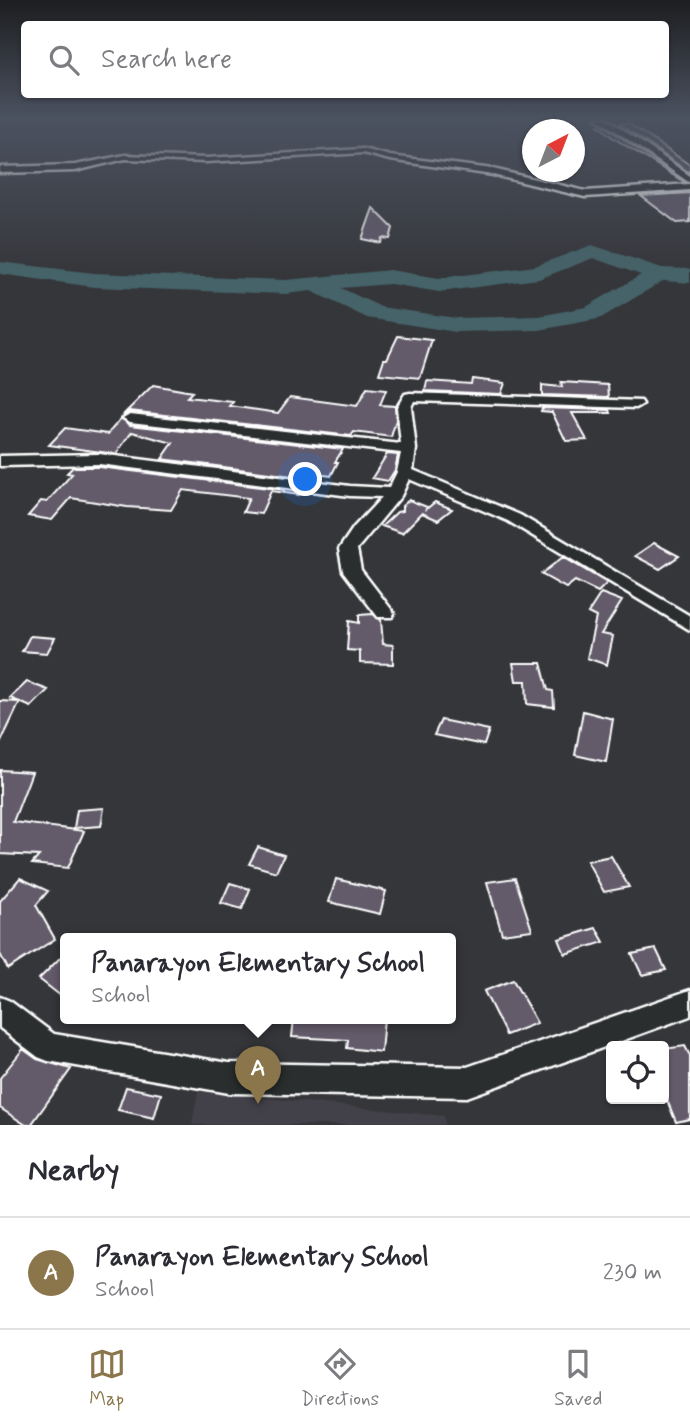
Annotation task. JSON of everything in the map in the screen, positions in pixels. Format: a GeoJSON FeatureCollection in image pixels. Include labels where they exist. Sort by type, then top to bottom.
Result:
{"type":"FeatureCollection","features":[{"type":"Feature","properties":{"kind":"street"},"geometry":{"type":"LineString","coordinates":[[482,170],[585,194],[690,187]]}},
{"type":"Feature","properties":{"kind":"street"},"geometry":{"type":"LineString","coordinates":[[385,613],[352,571],[348,549],[360,531],[395,493],[405,472],[409,449],[404,407],[410,397],[636,404]]}},
{"type":"Feature","properties":{"kind":"street"},"geometry":{"type":"LineString","coordinates":[[130,418],[409,449]]}},
{"type":"Feature","properties":{"kind":"street"},"geometry":{"type":"LineString","coordinates":[[0,461],[99,459],[350,491],[395,493]]}},
{"type":"Feature","properties":{"kind":"street"},"geometry":{"type":"LineString","coordinates":[[405,472],[514,518],[690,624]]}},
{"type":"Feature","properties":{"kind":"street"},"geometry":{"type":"LineString","coordinates":[[0,1011],[48,1047],[229,1078],[467,1082],[690,1003]]}},
{"type":"Feature","properties":{"kind":"shaded area"},"geometry":{"type":"Polygon","coordinates":[[[198,1091],[444,1116],[445,1125],[192,1125],[198,1091]]]}},
{"type":"Feature","properties":{"kind":"building"},"geometry":{"type":"Polygon","coordinates":[[[690,193],[690,222],[677,223],[641,196],[690,193]]]}},
{"type":"Feature","properties":{"kind":"building"},"geometry":{"type":"Polygon","coordinates":[[[373,208],[393,228],[390,239],[382,238],[381,243],[362,239],[373,208]]]}},
{"type":"Feature","properties":{"kind":"building"},"geometry":{"type":"Polygon","coordinates":[[[398,336],[432,340],[420,378],[379,374],[384,359],[387,359],[398,336]]]}},
{"type":"Feature","properties":{"kind":"building"},"geometry":{"type":"Polygon","coordinates":[[[472,379],[505,383],[501,394],[425,391],[427,381],[471,384],[472,379]]]}},
{"type":"Feature","properties":{"kind":"building"},"geometry":{"type":"Polygon","coordinates":[[[561,382],[608,385],[609,397],[542,395],[542,385],[562,387],[561,382]]]}},
{"type":"Feature","properties":{"kind":"building"},"geometry":{"type":"Polygon","coordinates":[[[153,385],[192,392],[187,397],[233,402],[230,406],[278,413],[290,397],[357,406],[367,388],[386,390],[380,405],[395,406],[396,420],[391,437],[354,432],[351,436],[130,411],[123,415],[153,385]]]}},
{"type":"Feature","properties":{"kind":"building"},"geometry":{"type":"Polygon","coordinates":[[[542,408],[610,410],[611,413],[572,413],[587,440],[566,441],[552,412],[541,411],[542,408]]]}},
{"type":"Feature","properties":{"kind":"building"},"geometry":{"type":"Polygon","coordinates":[[[121,418],[130,425],[343,449],[331,476],[310,473],[308,478],[162,459],[173,443],[132,432],[116,454],[49,445],[65,428],[108,434],[121,418]]]}},
{"type":"Feature","properties":{"kind":"building"},"geometry":{"type":"Polygon","coordinates":[[[387,454],[398,455],[395,470],[388,481],[372,478],[387,454]]]}},
{"type":"Feature","properties":{"kind":"building"},"geometry":{"type":"Polygon","coordinates":[[[73,467],[99,467],[301,492],[299,495],[271,491],[261,514],[243,512],[249,498],[183,490],[171,510],[127,507],[71,498],[52,520],[28,516],[41,501],[47,502],[72,474],[67,473],[73,467]]]}},
{"type":"Feature","properties":{"kind":"building"},"geometry":{"type":"Polygon","coordinates":[[[409,500],[427,507],[425,510],[435,502],[452,509],[438,520],[422,513],[402,533],[382,526],[397,512],[402,511],[402,506],[409,500]]]}},
{"type":"Feature","properties":{"kind":"building"},"geometry":{"type":"Polygon","coordinates":[[[654,543],[679,556],[660,569],[635,556],[654,543]]]}},
{"type":"Feature","properties":{"kind":"building"},"geometry":{"type":"Polygon","coordinates":[[[563,557],[607,583],[598,592],[575,581],[566,588],[541,574],[563,557]]]}},
{"type":"Feature","properties":{"kind":"building"},"geometry":{"type":"Polygon","coordinates":[[[601,593],[622,601],[601,634],[613,636],[607,665],[587,658],[596,617],[588,613],[601,593]]]}},
{"type":"Feature","properties":{"kind":"building"},"geometry":{"type":"Polygon","coordinates":[[[373,614],[381,620],[383,644],[393,645],[393,664],[360,663],[360,651],[347,650],[349,621],[359,623],[359,615],[373,614]]]}},
{"type":"Feature","properties":{"kind":"building"},"geometry":{"type":"Polygon","coordinates":[[[30,636],[55,638],[47,653],[22,651],[30,636]]]}},
{"type":"Feature","properties":{"kind":"building"},"geometry":{"type":"Polygon","coordinates":[[[513,663],[541,663],[548,690],[553,691],[554,707],[527,704],[526,681],[516,681],[513,663]]]}},
{"type":"Feature","properties":{"kind":"building"},"geometry":{"type":"Polygon","coordinates":[[[27,682],[48,690],[31,707],[10,698],[27,682]]]}},
{"type":"Feature","properties":{"kind":"building"},"geometry":{"type":"Polygon","coordinates":[[[0,701],[20,702],[0,744],[0,701]]]}},
{"type":"Feature","properties":{"kind":"building"},"geometry":{"type":"Polygon","coordinates":[[[583,711],[613,719],[606,762],[575,755],[583,711]]]}},
{"type":"Feature","properties":{"kind":"building"},"geometry":{"type":"Polygon","coordinates":[[[441,720],[489,730],[484,745],[434,735],[441,720]]]}},
{"type":"Feature","properties":{"kind":"building"},"geometry":{"type":"Polygon","coordinates":[[[0,770],[32,772],[13,822],[84,831],[68,868],[32,864],[39,856],[0,854],[0,770]]]}},
{"type":"Feature","properties":{"kind":"building"},"geometry":{"type":"Polygon","coordinates":[[[104,808],[101,826],[74,828],[77,810],[104,808]]]}},
{"type":"Feature","properties":{"kind":"building"},"geometry":{"type":"Polygon","coordinates":[[[258,847],[284,855],[276,872],[249,864],[258,847]]]}},
{"type":"Feature","properties":{"kind":"building"},"geometry":{"type":"Polygon","coordinates":[[[611,856],[629,887],[604,892],[587,861],[611,856]]]}},
{"type":"Feature","properties":{"kind":"building"},"geometry":{"type":"Polygon","coordinates":[[[20,878],[48,891],[36,905],[55,939],[8,969],[0,954],[0,901],[20,878]]]}},
{"type":"Feature","properties":{"kind":"building"},"geometry":{"type":"Polygon","coordinates":[[[515,878],[532,930],[502,934],[487,882],[515,878]]]}},
{"type":"Feature","properties":{"kind":"building"},"geometry":{"type":"Polygon","coordinates":[[[336,879],[386,891],[380,914],[329,902],[336,879]]]}},
{"type":"Feature","properties":{"kind":"building"},"geometry":{"type":"Polygon","coordinates":[[[230,883],[250,889],[242,909],[221,903],[230,883]]]}},
{"type":"Feature","properties":{"kind":"building"},"geometry":{"type":"Polygon","coordinates":[[[596,928],[604,942],[565,954],[559,939],[596,928]]]}},
{"type":"Feature","properties":{"kind":"building"},"geometry":{"type":"Polygon","coordinates":[[[656,949],[666,970],[642,975],[632,954],[656,949]]]}},
{"type":"Feature","properties":{"kind":"building"},"geometry":{"type":"Polygon","coordinates":[[[60,958],[60,995],[39,979],[60,958]]]}},
{"type":"Feature","properties":{"kind":"building"},"geometry":{"type":"Polygon","coordinates":[[[513,980],[537,1023],[506,1035],[484,991],[513,980]]]}},
{"type":"Feature","properties":{"kind":"building"},"geometry":{"type":"Polygon","coordinates":[[[293,1024],[383,1024],[381,1052],[347,1048],[348,1040],[292,1037],[293,1024]]]}},
{"type":"Feature","properties":{"kind":"building"},"geometry":{"type":"Polygon","coordinates":[[[685,1046],[690,1056],[690,1119],[676,1122],[669,1104],[669,1048],[685,1046]]]}},
{"type":"Feature","properties":{"kind":"building"},"geometry":{"type":"Polygon","coordinates":[[[23,1049],[37,1059],[71,1069],[31,1125],[26,1125],[0,1108],[0,1078],[23,1049]]]}},
{"type":"Feature","properties":{"kind":"building"},"geometry":{"type":"Polygon","coordinates":[[[126,1087],[161,1094],[154,1118],[118,1110],[126,1087]]]}},
{"type":"Feature","properties":{"kind":"waterway"},"geometry":{"type":"LineString","coordinates":[[314,284],[390,277],[439,285],[539,272],[592,251],[659,274]]}},
{"type":"Feature","properties":{"kind":"waterway"},"geometry":{"type":"LineString","coordinates":[[0,268],[94,280],[286,287],[314,284]]}},
{"type":"Feature","properties":{"kind":"waterway"},"geometry":{"type":"LineString","coordinates":[[314,284],[375,313],[456,325],[539,323],[593,313],[659,274]]}},
{"type":"Feature","properties":{"kind":"waterway"},"geometry":{"type":"LineString","coordinates":[[659,274],[690,276]]}},
{"type":"Feature","properties":{"kind":"place","name":"Panarayon Elementary School"},"geometry":{"type":"Point","coordinates":[258,1104]}}]}
